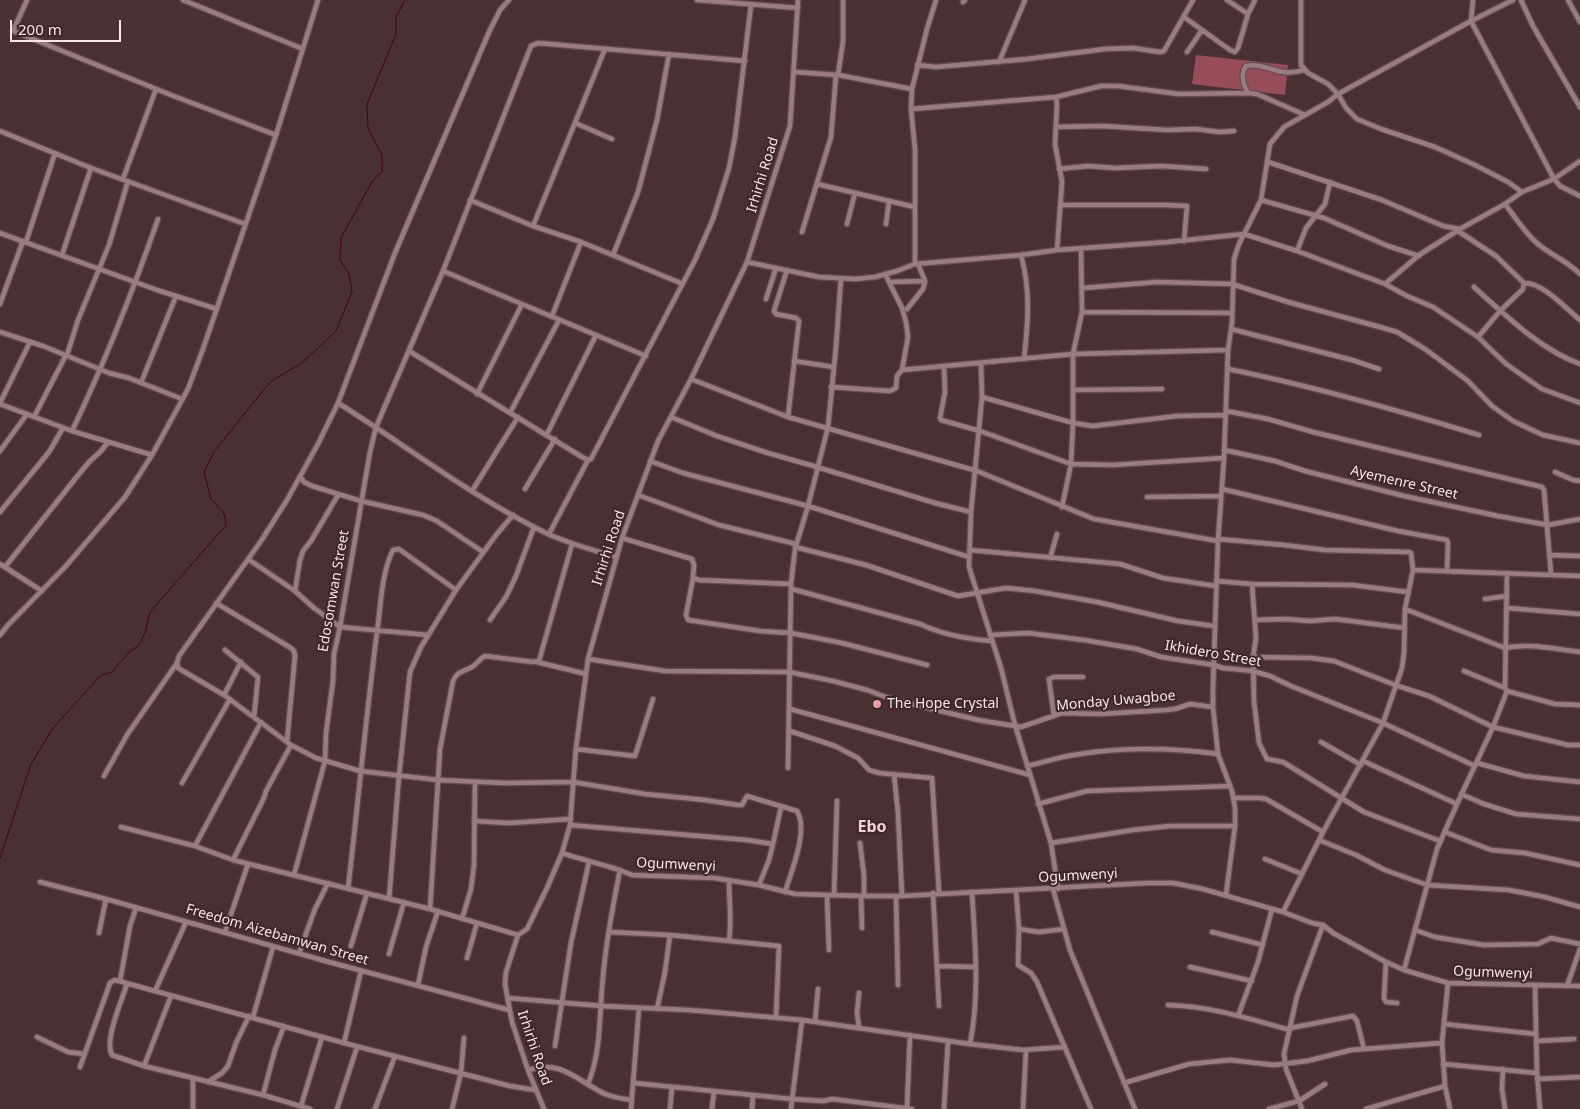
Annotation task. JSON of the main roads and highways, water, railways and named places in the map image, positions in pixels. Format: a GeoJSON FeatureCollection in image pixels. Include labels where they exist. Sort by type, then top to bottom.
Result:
{"type":"FeatureCollection","features":[{"type":"Feature","properties":{"kind":"waterway"},"geometry":{"type":"LineString","coordinates":[[0,858],[31,764],[53,728],[100,676],[112,672],[128,653],[138,646],[145,633],[150,612],[226,525],[224,513],[211,499],[204,472],[213,453],[270,382],[303,362],[336,331],[352,292],[349,274],[340,260],[341,238],[373,180],[382,172],[382,155],[368,128],[367,104],[396,34],[396,17],[405,0]]}},
{"type":"Feature","properties":{"kind":"place","name":"The Hope Crystal"},"geometry":{"type":"Point","coordinates":[877,704]}},
{"type":"Feature","properties":{"kind":"district","name":"Ebo"},"geometry":{"type":"Point","coordinates":[872,827]}}]}
